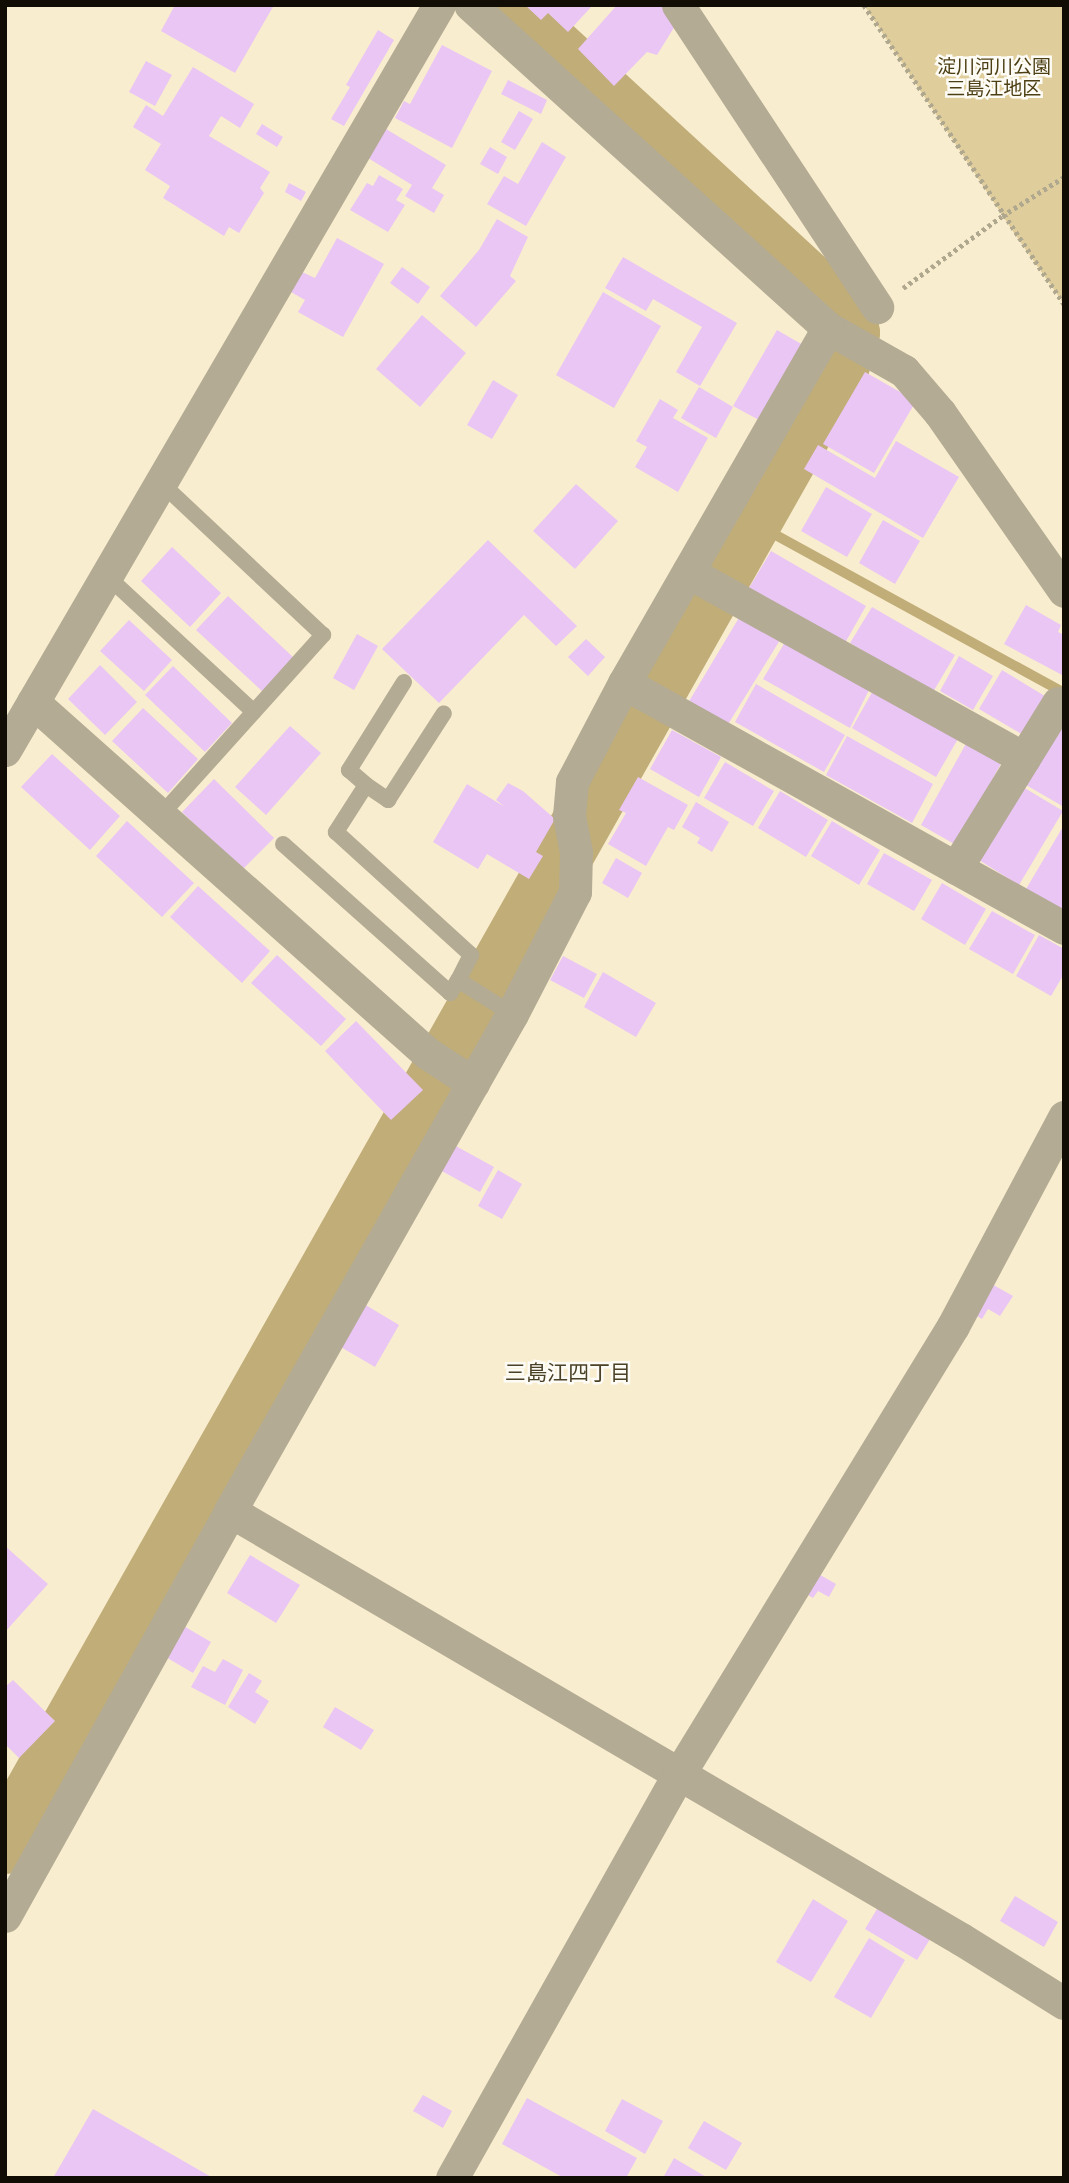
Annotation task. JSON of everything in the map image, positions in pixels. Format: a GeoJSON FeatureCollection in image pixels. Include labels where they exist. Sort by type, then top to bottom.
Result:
{"type":"FeatureCollection","features":[{"type":"Feature","properties":{"kind":"street"},"geometry":{"type":"LineString","coordinates":[[5,750],[439,5]]}},
{"type":"Feature","properties":{"kind":"street"},"geometry":{"type":"LineString","coordinates":[[470,5],[828,328],[904,371],[940,414],[1064,591]]}},
{"type":"Feature","properties":{"kind":"street"},"geometry":{"type":"LineString","coordinates":[[678,5],[877,307]]}},
{"type":"Feature","properties":{"kind":"street"},"geometry":{"type":"LineString","coordinates":[[5,1916],[230,1511],[512,1014],[575,892],[576,852],[569,816],[572,782],[624,683],[828,328]]}},
{"type":"Feature","properties":{"kind":"street"},"geometry":{"type":"LineString","coordinates":[[688,572],[1024,758]]}},
{"type":"Feature","properties":{"kind":"street"},"geometry":{"type":"LineString","coordinates":[[624,683],[1064,929]]}},
{"type":"Feature","properties":{"kind":"street"},"geometry":{"type":"LineString","coordinates":[[33,702],[427,1053],[473,1083]]}},
{"type":"Feature","properties":{"kind":"street"},"geometry":{"type":"LineString","coordinates":[[956,869],[1058,703]]}},
{"type":"Feature","properties":{"kind":"street"},"geometry":{"type":"LineString","coordinates":[[452,2178],[679,1774],[953,1326],[1064,1117]]}},
{"type":"Feature","properties":{"kind":"street"},"geometry":{"type":"LineString","coordinates":[[230,1511],[961,1939],[1064,2003]]}},
{"type":"Feature","properties":{"kind":"lane"},"geometry":{"type":"LineString","coordinates":[[160,816],[323,635],[161,483]]}},
{"type":"Feature","properties":{"kind":"lane"},"geometry":{"type":"LineString","coordinates":[[107,576],[254,712]]}},
{"type":"Feature","properties":{"kind":"lane"},"geometry":{"type":"LineString","coordinates":[[404,682],[349,770],[366,785],[388,800],[444,713]]}},
{"type":"Feature","properties":{"kind":"lane"},"geometry":{"type":"LineString","coordinates":[[283,844],[450,993],[471,956],[336,832],[366,785]]}},
{"type":"Feature","properties":{"kind":"lane"},"geometry":{"type":"LineString","coordinates":[[458,981],[512,1014]]}},
{"type":"Feature","properties":{"kind":"path"},"geometry":{"type":"LineString","coordinates":[[864,5],[1002,216],[1064,304]]}},
{"type":"Feature","properties":{"kind":"path"},"geometry":{"type":"LineString","coordinates":[[877,307],[1002,216],[1064,177]]}},
{"type":"Feature","properties":{"kind":"green space","name":"淀川河川公園 三島江地区"},"geometry":{"type":"Polygon","coordinates":[[[864,5],[1064,5],[1064,304],[1014,233],[864,5]]]}},
{"type":"Feature","properties":{"kind":"building"},"geometry":{"type":"Polygon","coordinates":[[[175,5],[274,5],[235,73],[161,31],[175,5]]]}},
{"type":"Feature","properties":{"kind":"building"},"geometry":{"type":"Polygon","coordinates":[[[525,5],[593,5],[568,32],[548,13],[541,20],[525,5]]]}},
{"type":"Feature","properties":{"kind":"building"},"geometry":{"type":"Polygon","coordinates":[[[617,5],[660,5],[678,21],[657,55],[647,52],[614,86],[578,49],[617,5]]]}},
{"type":"Feature","properties":{"kind":"building"},"geometry":{"type":"Polygon","coordinates":[[[378,30],[394,40],[344,126],[331,119],[350,87],[346,85],[378,30]]]}},
{"type":"Feature","properties":{"kind":"building"},"geometry":{"type":"Polygon","coordinates":[[[442,45],[492,71],[452,148],[395,118],[404,101],[410,104],[442,45]]]}},
{"type":"Feature","properties":{"kind":"building"},"geometry":{"type":"Polygon","coordinates":[[[146,61],[172,75],[155,106],[129,92],[146,61]]]}},
{"type":"Feature","properties":{"kind":"building"},"geometry":{"type":"Polygon","coordinates":[[[193,67],[254,104],[240,128],[221,116],[209,136],[270,172],[260,188],[264,193],[239,233],[229,227],[224,236],[163,198],[170,186],[145,170],[161,144],[133,127],[146,105],[163,116],[193,67]]]}},
{"type":"Feature","properties":{"kind":"building"},"geometry":{"type":"Polygon","coordinates":[[[508,80],[547,100],[541,114],[501,94],[508,80]]]}},
{"type":"Feature","properties":{"kind":"building"},"geometry":{"type":"Polygon","coordinates":[[[519,111],[533,119],[515,150],[501,142],[519,111]]]}},
{"type":"Feature","properties":{"kind":"building"},"geometry":{"type":"Polygon","coordinates":[[[262,124],[283,137],[277,147],[256,134],[262,124]]]}},
{"type":"Feature","properties":{"kind":"building"},"geometry":{"type":"Polygon","coordinates":[[[386,129],[446,165],[432,188],[444,195],[434,213],[405,196],[412,185],[368,158],[386,129]]]}},
{"type":"Feature","properties":{"kind":"building"},"geometry":{"type":"Polygon","coordinates":[[[542,142],[566,157],[526,226],[487,204],[504,176],[518,184],[542,142]]]}},
{"type":"Feature","properties":{"kind":"building"},"geometry":{"type":"Polygon","coordinates":[[[490,147],[507,157],[498,174],[480,164],[490,147]]]}},
{"type":"Feature","properties":{"kind":"building"},"geometry":{"type":"Polygon","coordinates":[[[379,175],[403,189],[396,200],[405,205],[388,232],[350,210],[367,183],[373,186],[379,175]]]}},
{"type":"Feature","properties":{"kind":"building"},"geometry":{"type":"Polygon","coordinates":[[[289,183],[306,192],[301,201],[285,192],[289,183]]]}},
{"type":"Feature","properties":{"kind":"building"},"geometry":{"type":"Polygon","coordinates":[[[497,219],[528,237],[510,276],[516,281],[476,327],[440,296],[479,250],[497,219]]]}},
{"type":"Feature","properties":{"kind":"building"},"geometry":{"type":"Polygon","coordinates":[[[337,238],[384,264],[343,337],[298,312],[305,300],[291,292],[302,272],[315,278],[337,238]]]}},
{"type":"Feature","properties":{"kind":"building"},"geometry":{"type":"Polygon","coordinates":[[[623,257],[737,323],[700,386],[676,372],[702,327],[653,299],[646,311],[605,288],[623,257]]]}},
{"type":"Feature","properties":{"kind":"building"},"geometry":{"type":"Polygon","coordinates":[[[402,267],[430,287],[418,304],[390,283],[402,267]]]}},
{"type":"Feature","properties":{"kind":"building"},"geometry":{"type":"Polygon","coordinates":[[[603,292],[661,326],[614,408],[556,375],[603,292]]]}},
{"type":"Feature","properties":{"kind":"building"},"geometry":{"type":"Polygon","coordinates":[[[422,315],[466,353],[420,407],[376,369],[422,315]]]}},
{"type":"Feature","properties":{"kind":"building"},"geometry":{"type":"Polygon","coordinates":[[[777,330],[803,345],[759,420],[733,406],[777,330]]]}},
{"type":"Feature","properties":{"kind":"building"},"geometry":{"type":"Polygon","coordinates":[[[865,372],[916,401],[874,473],[823,444],[865,372]]]}},
{"type":"Feature","properties":{"kind":"building"},"geometry":{"type":"Polygon","coordinates":[[[493,380],[518,395],[492,439],[467,425],[493,380]]]}},
{"type":"Feature","properties":{"kind":"building"},"geometry":{"type":"Polygon","coordinates":[[[699,387],[733,407],[716,438],[681,418],[699,387]]]}},
{"type":"Feature","properties":{"kind":"building"},"geometry":{"type":"Polygon","coordinates":[[[660,399],[678,410],[673,418],[708,438],[678,492],[635,467],[647,447],[636,441],[660,399]]]}},
{"type":"Feature","properties":{"kind":"building"},"geometry":{"type":"Polygon","coordinates":[[[896,441],[959,477],[923,538],[804,469],[818,445],[875,478],[896,441]]]}},
{"type":"Feature","properties":{"kind":"building"},"geometry":{"type":"Polygon","coordinates":[[[576,484],[618,521],[575,569],[533,531],[576,484]]]}},
{"type":"Feature","properties":{"kind":"building"},"geometry":{"type":"Polygon","coordinates":[[[826,487],[872,514],[847,557],[801,531],[826,487]]]}},
{"type":"Feature","properties":{"kind":"building"},"geometry":{"type":"Polygon","coordinates":[[[883,520],[920,541],[895,584],[859,563],[883,520]]]}},
{"type":"Feature","properties":{"kind":"building"},"geometry":{"type":"Polygon","coordinates":[[[488,540],[577,626],[556,646],[524,615],[439,703],[382,649],[488,540]]]}},
{"type":"Feature","properties":{"kind":"building"},"geometry":{"type":"Polygon","coordinates":[[[172,547],[221,593],[190,627],[141,581],[172,547]]]}},
{"type":"Feature","properties":{"kind":"building"},"geometry":{"type":"Polygon","coordinates":[[[771,551],[866,606],[845,643],[749,588],[771,551]]]}},
{"type":"Feature","properties":{"kind":"building"},"geometry":{"type":"Polygon","coordinates":[[[228,596],[294,658],[263,692],[196,630],[228,596]]]}},
{"type":"Feature","properties":{"kind":"building"},"geometry":{"type":"Polygon","coordinates":[[[1026,605],[1061,625],[1058,632],[1064,635],[1064,676],[1004,644],[1026,605]]]}},
{"type":"Feature","properties":{"kind":"building"},"geometry":{"type":"Polygon","coordinates":[[[872,607],[955,655],[933,692],[850,643],[872,607]]]}},
{"type":"Feature","properties":{"kind":"building"},"geometry":{"type":"Polygon","coordinates":[[[740,616],[780,640],[727,726],[688,703],[740,616]]]}},
{"type":"Feature","properties":{"kind":"building"},"geometry":{"type":"Polygon","coordinates":[[[129,620],[172,660],[144,691],[100,651],[129,620]]]}},
{"type":"Feature","properties":{"kind":"building"},"geometry":{"type":"Polygon","coordinates":[[[357,634],[378,646],[354,690],[333,678],[357,634]]]}},
{"type":"Feature","properties":{"kind":"building"},"geometry":{"type":"Polygon","coordinates":[[[586,639],[605,657],[588,676],[568,657],[586,639]]]}},
{"type":"Feature","properties":{"kind":"building"},"geometry":{"type":"Polygon","coordinates":[[[785,642],[869,690],[850,728],[763,679],[785,642]]]}},
{"type":"Feature","properties":{"kind":"building"},"geometry":{"type":"Polygon","coordinates":[[[959,656],[993,676],[973,710],[940,691],[959,656]]]}},
{"type":"Feature","properties":{"kind":"building"},"geometry":{"type":"Polygon","coordinates":[[[100,665],[137,702],[105,735],[68,699],[100,665]]]}},
{"type":"Feature","properties":{"kind":"building"},"geometry":{"type":"Polygon","coordinates":[[[173,666],[232,723],[205,752],[145,695],[173,666]]]}},
{"type":"Feature","properties":{"kind":"building"},"geometry":{"type":"Polygon","coordinates":[[[1002,670],[1048,698],[1025,736],[979,709],[1002,670]]]}},
{"type":"Feature","properties":{"kind":"building"},"geometry":{"type":"Polygon","coordinates":[[[756,684],[845,735],[824,772],[735,722],[756,684]]]}},
{"type":"Feature","properties":{"kind":"building"},"geometry":{"type":"Polygon","coordinates":[[[875,687],[959,737],[936,777],[852,728],[875,687]]]}},
{"type":"Feature","properties":{"kind":"building"},"geometry":{"type":"Polygon","coordinates":[[[143,708],[198,759],[168,793],[112,741],[143,708]]]}},
{"type":"Feature","properties":{"kind":"building"},"geometry":{"type":"Polygon","coordinates":[[[1064,721],[1064,807],[1026,785],[1064,721]]]}},
{"type":"Feature","properties":{"kind":"building"},"geometry":{"type":"Polygon","coordinates":[[[290,726],[321,753],[266,815],[235,787],[290,726]]]}},
{"type":"Feature","properties":{"kind":"building"},"geometry":{"type":"Polygon","coordinates":[[[672,730],[721,757],[699,797],[650,769],[672,730]]]}},
{"type":"Feature","properties":{"kind":"building"},"geometry":{"type":"Polygon","coordinates":[[[847,736],[933,784],[912,823],[826,775],[847,736]]]}},
{"type":"Feature","properties":{"kind":"building"},"geometry":{"type":"Polygon","coordinates":[[[968,740],[1003,760],[956,845],[921,825],[968,740]]]}},
{"type":"Feature","properties":{"kind":"building"},"geometry":{"type":"Polygon","coordinates":[[[52,754],[120,816],[90,850],[21,787],[52,754]]]}},
{"type":"Feature","properties":{"kind":"building"},"geometry":{"type":"Polygon","coordinates":[[[725,762],[774,791],[753,826],[704,798],[725,762]]]}},
{"type":"Feature","properties":{"kind":"building"},"geometry":{"type":"Polygon","coordinates":[[[638,777],[688,805],[674,830],[668,827],[646,866],[608,844],[626,813],[619,810],[638,777]]]}},
{"type":"Feature","properties":{"kind":"building"},"geometry":{"type":"Polygon","coordinates":[[[214,779],[274,838],[242,870],[182,812],[214,779]]]}},
{"type":"Feature","properties":{"kind":"building"},"geometry":{"type":"Polygon","coordinates":[[[508,783],[523,791],[555,819],[536,852],[543,856],[529,879],[487,854],[478,869],[433,842],[467,784],[505,807],[496,800],[508,783]]]}},
{"type":"Feature","properties":{"kind":"building"},"geometry":{"type":"Polygon","coordinates":[[[1023,787],[1063,811],[1019,885],[979,860],[1023,787]]]}},
{"type":"Feature","properties":{"kind":"building"},"geometry":{"type":"Polygon","coordinates":[[[780,791],[828,820],[806,857],[758,828],[780,791]]]}},
{"type":"Feature","properties":{"kind":"building"},"geometry":{"type":"Polygon","coordinates":[[[696,802],[729,822],[712,852],[697,843],[700,838],[682,827],[696,802]]]}},
{"type":"Feature","properties":{"kind":"building"},"geometry":{"type":"Polygon","coordinates":[[[127,821],[194,883],[162,917],[96,856],[127,821]]]}},
{"type":"Feature","properties":{"kind":"building"},"geometry":{"type":"Polygon","coordinates":[[[832,821],[880,850],[859,885],[811,856],[832,821]]]}},
{"type":"Feature","properties":{"kind":"building"},"geometry":{"type":"Polygon","coordinates":[[[1064,825],[1064,906],[1061,910],[1026,889],[1064,825]]]}},
{"type":"Feature","properties":{"kind":"building"},"geometry":{"type":"Polygon","coordinates":[[[884,853],[932,880],[914,911],[867,884],[884,853]]]}},
{"type":"Feature","properties":{"kind":"building"},"geometry":{"type":"Polygon","coordinates":[[[616,858],[642,873],[628,898],[602,883],[616,858]]]}},
{"type":"Feature","properties":{"kind":"building"},"geometry":{"type":"Polygon","coordinates":[[[942,883],[986,909],[965,945],[921,919],[942,883]]]}},
{"type":"Feature","properties":{"kind":"building"},"geometry":{"type":"Polygon","coordinates":[[[198,886],[270,951],[242,983],[170,917],[198,886]]]}},
{"type":"Feature","properties":{"kind":"building"},"geometry":{"type":"Polygon","coordinates":[[[992,911],[1035,935],[1013,974],[969,949],[992,911]]]}},
{"type":"Feature","properties":{"kind":"building"},"geometry":{"type":"Polygon","coordinates":[[[1039,935],[1064,949],[1064,974],[1051,996],[1016,976],[1039,935]]]}},
{"type":"Feature","properties":{"kind":"building"},"geometry":{"type":"Polygon","coordinates":[[[277,955],[346,1019],[321,1046],[251,983],[277,955]]]}},
{"type":"Feature","properties":{"kind":"building"},"geometry":{"type":"Polygon","coordinates":[[[563,956],[597,974],[584,998],[550,980],[563,956]]]}},
{"type":"Feature","properties":{"kind":"building"},"geometry":{"type":"Polygon","coordinates":[[[603,972],[656,1003],[636,1037],[584,1007],[603,972]]]}},
{"type":"Feature","properties":{"kind":"building"},"geometry":{"type":"Polygon","coordinates":[[[356,1021],[423,1090],[391,1120],[325,1051],[356,1021]]]}},
{"type":"Feature","properties":{"kind":"building"},"geometry":{"type":"Polygon","coordinates":[[[454,1145],[494,1167],[480,1192],[440,1170],[454,1145]]]}},
{"type":"Feature","properties":{"kind":"building"},"geometry":{"type":"Polygon","coordinates":[[[498,1170],[522,1184],[502,1219],[478,1206],[498,1170]]]}},
{"type":"Feature","properties":{"kind":"building"},"geometry":{"type":"Polygon","coordinates":[[[988,1282],[1013,1296],[1000,1316],[988,1309],[982,1319],[970,1312],[988,1282]]]}},
{"type":"Feature","properties":{"kind":"building"},"geometry":{"type":"Polygon","coordinates":[[[364,1304],[399,1325],[375,1367],[339,1346],[364,1304]]]}},
{"type":"Feature","properties":{"kind":"building"},"geometry":{"type":"Polygon","coordinates":[[[5,1546],[48,1584],[5,1632],[5,1546]]]}},
{"type":"Feature","properties":{"kind":"building"},"geometry":{"type":"Polygon","coordinates":[[[250,1555],[300,1585],[276,1623],[227,1593],[250,1555]]]}},
{"type":"Feature","properties":{"kind":"building"},"geometry":{"type":"Polygon","coordinates":[[[815,1572],[836,1584],[829,1597],[818,1591],[813,1598],[803,1592],[815,1572]]]}},
{"type":"Feature","properties":{"kind":"building"},"geometry":{"type":"Polygon","coordinates":[[[182,1625],[211,1642],[193,1673],[164,1656],[182,1625]]]}},
{"type":"Feature","properties":{"kind":"building"},"geometry":{"type":"Polygon","coordinates":[[[223,1659],[243,1670],[225,1705],[191,1687],[203,1666],[215,1672],[223,1659]]]}},
{"type":"Feature","properties":{"kind":"building"},"geometry":{"type":"Polygon","coordinates":[[[249,1673],[262,1681],[255,1692],[269,1701],[255,1724],[228,1707],[249,1673]]]}},
{"type":"Feature","properties":{"kind":"building"},"geometry":{"type":"Polygon","coordinates":[[[13,1680],[55,1721],[19,1758],[5,1744],[5,1687],[13,1680]]]}},
{"type":"Feature","properties":{"kind":"building"},"geometry":{"type":"Polygon","coordinates":[[[335,1707],[374,1730],[361,1750],[323,1727],[335,1707]]]}},
{"type":"Feature","properties":{"kind":"building"},"geometry":{"type":"Polygon","coordinates":[[[1015,1896],[1058,1922],[1044,1947],[1000,1921],[1015,1896]]]}},
{"type":"Feature","properties":{"kind":"building"},"geometry":{"type":"Polygon","coordinates":[[[813,1899],[848,1921],[811,1982],[776,1962],[813,1899]]]}},
{"type":"Feature","properties":{"kind":"building"},"geometry":{"type":"Polygon","coordinates":[[[880,1904],[932,1936],[917,1960],[865,1929],[880,1904]]]}},
{"type":"Feature","properties":{"kind":"building"},"geometry":{"type":"Polygon","coordinates":[[[869,1938],[905,1960],[871,2018],[834,1997],[869,1938]]]}},
{"type":"Feature","properties":{"kind":"building"},"geometry":{"type":"Polygon","coordinates":[[[423,2095],[452,2111],[443,2128],[413,2111],[423,2095]]]}},
{"type":"Feature","properties":{"kind":"building"},"geometry":{"type":"Polygon","coordinates":[[[527,2098],[637,2158],[626,2178],[564,2178],[502,2144],[527,2098]]]}},
{"type":"Feature","properties":{"kind":"building"},"geometry":{"type":"Polygon","coordinates":[[[622,2099],[663,2121],[645,2154],[605,2131],[622,2099]]]}},
{"type":"Feature","properties":{"kind":"building"},"geometry":{"type":"Polygon","coordinates":[[[93,2109],[213,2178],[53,2178],[93,2109]]]}},
{"type":"Feature","properties":{"kind":"building"},"geometry":{"type":"Polygon","coordinates":[[[704,2121],[742,2143],[726,2170],[688,2148],[704,2121]]]}},
{"type":"Feature","properties":{"kind":"building"},"geometry":{"type":"Polygon","coordinates":[[[674,2158],[708,2178],[663,2178],[674,2158]]]}},
{"type":"Feature","properties":{"kind":"waterway"},"geometry":{"type":"LineString","coordinates":[[5,1844],[840,365],[850,333],[838,310],[506,5]]}},
{"type":"Feature","properties":{"kind":"waterway"},"geometry":{"type":"LineString","coordinates":[[752,522],[1064,693]]}},
{"type":"Feature","properties":{"kind":"district","name":"三島江四丁目"},"geometry":{"type":"Point","coordinates":[568,1373]}}]}
